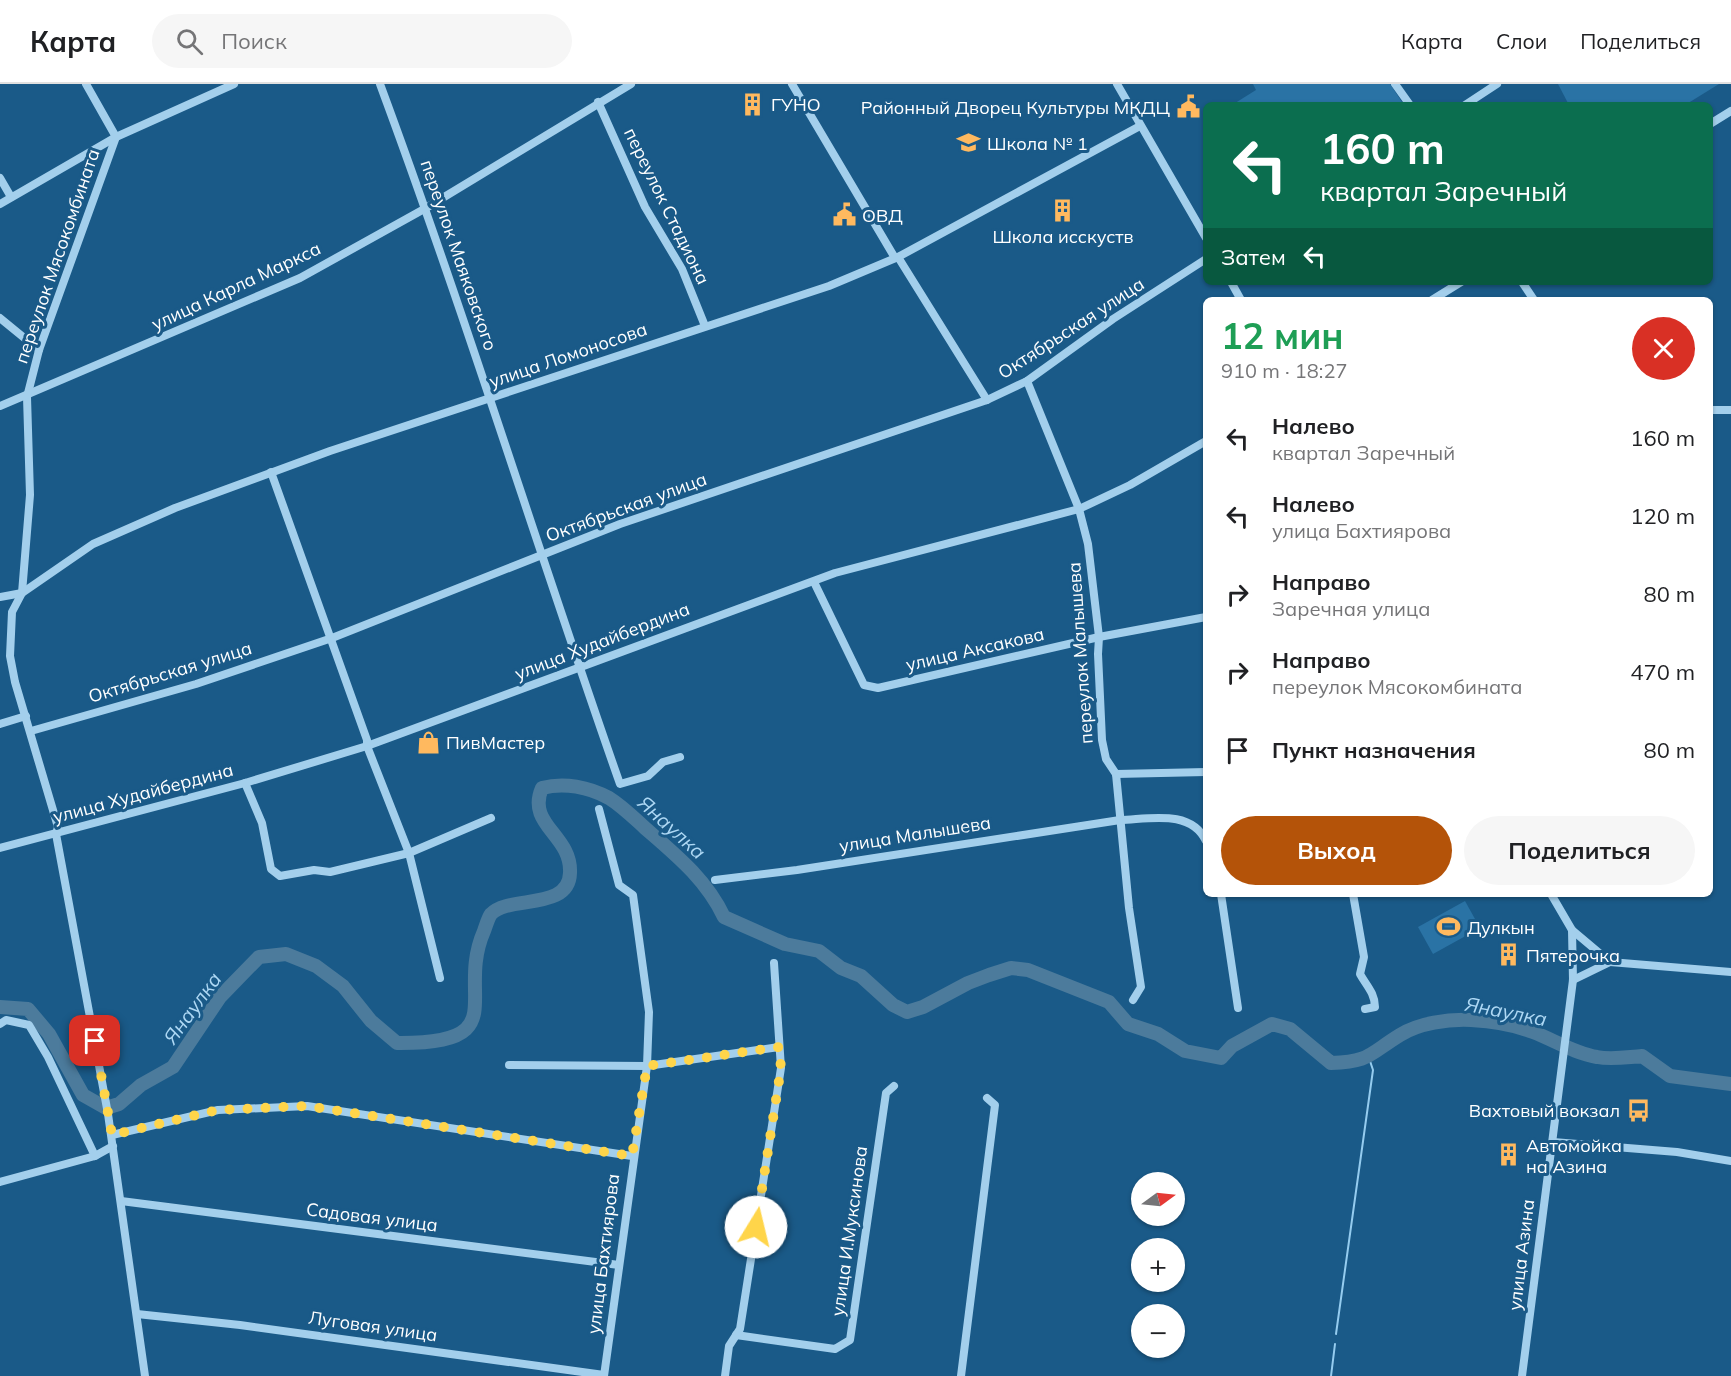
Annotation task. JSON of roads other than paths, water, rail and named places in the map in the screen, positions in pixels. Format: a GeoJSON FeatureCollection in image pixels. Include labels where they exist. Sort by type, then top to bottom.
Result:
{"type":"FeatureCollection","features":[{"type":"Feature","properties":{"kind":"street"},"geometry":{"type":"LineString","coordinates":[[86,84],[116,137]]}},
{"type":"Feature","properties":{"kind":"street"},"geometry":{"type":"LineString","coordinates":[[0,204],[116,137],[234,84]]}},
{"type":"Feature","properties":{"kind":"street","name":"переулок Маяковского"},"geometry":{"type":"LineString","coordinates":[[380,84],[426,208],[492,399],[579,668],[620,784],[648,776],[663,762],[680,757]]}},
{"type":"Feature","properties":{"kind":"street","name":"улица Карла Маркса"},"geometry":{"type":"LineString","coordinates":[[0,406],[27,397],[300,278],[426,208],[598,102],[632,84]]}},
{"type":"Feature","properties":{"kind":"street"},"geometry":{"type":"LineString","coordinates":[[792,84],[896,258],[987,400]]}},
{"type":"Feature","properties":{"kind":"street"},"geometry":{"type":"LineString","coordinates":[[1118,84],[1203,233]]}},
{"type":"Feature","properties":{"kind":"street"},"geometry":{"type":"LineString","coordinates":[[1395,84],[1408,102]]}},
{"type":"Feature","properties":{"kind":"street"},"geometry":{"type":"LineString","coordinates":[[1470,102],[1497,84]]}},
{"type":"Feature","properties":{"kind":"street","name":"переулок Стадиона"},"geometry":{"type":"LineString","coordinates":[[598,102],[645,207],[681,270],[705,326]]}},
{"type":"Feature","properties":{"kind":"street"},"geometry":{"type":"LineString","coordinates":[[1713,122],[1731,111]]}},
{"type":"Feature","properties":{"kind":"street","name":"улица Ломоносова"},"geometry":{"type":"LineString","coordinates":[[0,597],[22,593],[93,544],[175,508],[271,472],[830,285],[896,258],[1140,126]]}},
{"type":"Feature","properties":{"kind":"street","name":"переулок Мясокомбината"},"geometry":{"type":"LineString","coordinates":[[116,137],[39,350],[27,397],[30,495],[22,593],[12,612],[10,656],[15,682],[58,827],[56,834],[112,1135],[145,1376]]}},
{"type":"Feature","properties":{"kind":"street"},"geometry":{"type":"LineString","coordinates":[[0,178],[11,197]]}},
{"type":"Feature","properties":{"kind":"street","name":"Октябрьская улица"},"geometry":{"type":"LineString","coordinates":[[31,731],[196,684],[332,638],[621,524],[987,400],[1027,381],[1113,319],[1203,261]]}},
{"type":"Feature","properties":{"kind":"street"},"geometry":{"type":"LineString","coordinates":[[1437,297],[1456,285]]}},
{"type":"Feature","properties":{"kind":"street"},"geometry":{"type":"LineString","coordinates":[[0,318],[39,350]]}},
{"type":"Feature","properties":{"kind":"street","name":"переулок Малышева"},"geometry":{"type":"LineString","coordinates":[[1027,381],[1079,509],[1088,544],[1099,637],[1102,740],[1106,759],[1116,774],[1129,908],[1141,987],[1133,1000]]}},
{"type":"Feature","properties":{"kind":"street"},"geometry":{"type":"LineString","coordinates":[[1713,410],[1731,411]]}},
{"type":"Feature","properties":{"kind":"street","name":"улица Худайбердина"},"geometry":{"type":"LineString","coordinates":[[0,848],[244,783],[367,746],[835,573],[1079,509],[1130,485],[1203,443]]}},
{"type":"Feature","properties":{"kind":"street"},"geometry":{"type":"LineString","coordinates":[[271,472],[332,638],[367,740],[367,746],[409,853],[440,978]]}},
{"type":"Feature","properties":{"kind":"street","name":"улица Аксакова"},"geometry":{"type":"LineString","coordinates":[[814,582],[864,685],[878,688],[1099,637],[1203,618]]}},
{"type":"Feature","properties":{"kind":"street"},"geometry":{"type":"LineString","coordinates":[[0,724],[26,716]]}},
{"type":"Feature","properties":{"kind":"street"},"geometry":{"type":"LineString","coordinates":[[1116,774],[1203,772]]}},
{"type":"Feature","properties":{"kind":"street"},"geometry":{"type":"LineString","coordinates":[[244,783],[262,823],[272,869],[280,876],[314,870],[330,872],[409,853],[491,818]]}},
{"type":"Feature","properties":{"kind":"street","name":"улица Бахтиярова"},"geometry":{"type":"LineString","coordinates":[[599,809],[619,885],[633,895],[649,1012],[647,1066],[632,1156],[620,1265],[604,1376]]}},
{"type":"Feature","properties":{"kind":"street","name":"улица Малышева"},"geometry":{"type":"LineString","coordinates":[[715,880],[797,870],[1120,819],[1171,818],[1188,821],[1201,830],[1203,834]]}},
{"type":"Feature","properties":{"kind":"street"},"geometry":{"type":"LineString","coordinates":[[1221,897],[1238,1008]]}},
{"type":"Feature","properties":{"kind":"street"},"geometry":{"type":"LineString","coordinates":[[1354,897],[1364,957],[1360,974],[1375,1002],[1375,1007],[1365,1009]]}},
{"type":"Feature","properties":{"kind":"street","name":"улица Азина"},"geometry":{"type":"LineString","coordinates":[[1522,1376],[1573,980],[1572,930],[1553,897]]}},
{"type":"Feature","properties":{"kind":"street"},"geometry":{"type":"LineString","coordinates":[[1572,930],[1610,962]]}},
{"type":"Feature","properties":{"kind":"street"},"geometry":{"type":"LineString","coordinates":[[1573,980],[1610,962],[1731,972]]}},
{"type":"Feature","properties":{"kind":"street"},"geometry":{"type":"LineString","coordinates":[[725,1376],[729,1346],[740,1329],[781,1068],[774,963]]}},
{"type":"Feature","properties":{"kind":"street"},"geometry":{"type":"LineString","coordinates":[[0,1024],[6,1020],[29,1025],[48,1057],[95,1156]]}},
{"type":"Feature","properties":{"kind":"street"},"geometry":{"type":"LineString","coordinates":[[509,1065],[647,1066],[779,1047]]}},
{"type":"Feature","properties":{"kind":"street","name":"улица И.Муксинова"},"geometry":{"type":"LineString","coordinates":[[736,1335],[835,1349],[850,1340],[886,1093],[894,1086]]}},
{"type":"Feature","properties":{"kind":"street"},"geometry":{"type":"LineString","coordinates":[[961,1376],[996,1105],[987,1098]]}},
{"type":"Feature","properties":{"kind":"street"},"geometry":{"type":"LineString","coordinates":[[112,1135],[218,1110],[307,1106],[632,1156]]}},
{"type":"Feature","properties":{"kind":"street"},"geometry":{"type":"LineString","coordinates":[[1553,1142],[1677,1152],[1731,1161]]}},
{"type":"Feature","properties":{"kind":"street"},"geometry":{"type":"LineString","coordinates":[[0,1182],[95,1156],[113,1146]]}},
{"type":"Feature","properties":{"kind":"street","name":"Садовая улица"},"geometry":{"type":"LineString","coordinates":[[121,1201],[620,1265]]}},
{"type":"Feature","properties":{"kind":"street","name":"Луговая улица"},"geometry":{"type":"LineString","coordinates":[[136,1314],[334,1337],[604,1376]]}},
{"type":"Feature","properties":{"kind":"waterway","name":"Янаулка"},"geometry":{"type":"LineString","coordinates":[[0,1007],[28,1009],[49,1034],[83,1095],[106,1108],[119,1104],[141,1085],[173,1067],[220,997],[259,957],[286,954],[316,966],[343,986],[371,1021],[397,1043],[434,1041],[457,1035],[469,1025],[474,1012],[477,955],[491,914],[500,908],[549,898],[560,893],[567,885],[570,873],[569,860],[544,821],[539,801],[542,788],[559,785],[585,788],[609,798],[623,808],[689,868],[717,903],[724,917],[785,944],[819,951],[841,968],[861,976],[893,1005],[907,1012],[923,1007],[968,983],[1011,968],[1028,970],[1109,1002],[1128,1024],[1158,1034],[1185,1051],[1221,1058],[1232,1046],[1272,1024],[1290,1029],[1331,1063],[1362,1059],[1400,1035],[1425,1025],[1443,1021],[1471,1020],[1526,1030],[1597,1057],[1642,1056],[1670,1076],[1731,1084]]}},
{"type":"Feature","properties":{"kind":"waterway"},"geometry":{"type":"LineString","coordinates":[[1336,1334],[1373,1070],[1369,1058]]}},
{"type":"Feature","properties":{"kind":"waterway"},"geometry":{"type":"LineString","coordinates":[[1331,1376],[1335,1344]]}},
{"type":"Feature","properties":{"kind":"place","name":"ГУНО"},"geometry":{"type":"Point","coordinates":[753,104]}},
{"type":"Feature","properties":{"kind":"place","name":"Районный Дворец Культуры МКДЦ"},"geometry":{"type":"Point","coordinates":[1188,107]}},
{"type":"Feature","properties":{"kind":"place","name":"Школа № 1"},"geometry":{"type":"Point","coordinates":[969,143]}},
{"type":"Feature","properties":{"kind":"place","name":"Школа исскуств"},"geometry":{"type":"Point","coordinates":[1063,210]}},
{"type":"Feature","properties":{"kind":"place","name":"ОВД"},"geometry":{"type":"Point","coordinates":[844,215]}},
{"type":"Feature","properties":{"kind":"place","name":"ПивМастер"},"geometry":{"type":"Point","coordinates":[428,742]}},
{"type":"Feature","properties":{"kind":"place","name":"Дулкын"},"geometry":{"type":"Point","coordinates":[1449,927]}},
{"type":"Feature","properties":{"kind":"place","name":"Пятерочка"},"geometry":{"type":"Point","coordinates":[1508,955]}},
{"type":"Feature","properties":{"kind":"place","name":"Вахтовый вокзал"},"geometry":{"type":"Point","coordinates":[1638,1110]}},
{"type":"Feature","properties":{"kind":"place","name":"Автомойка на Азина"},"geometry":{"type":"Point","coordinates":[1508,1155]}}]}
